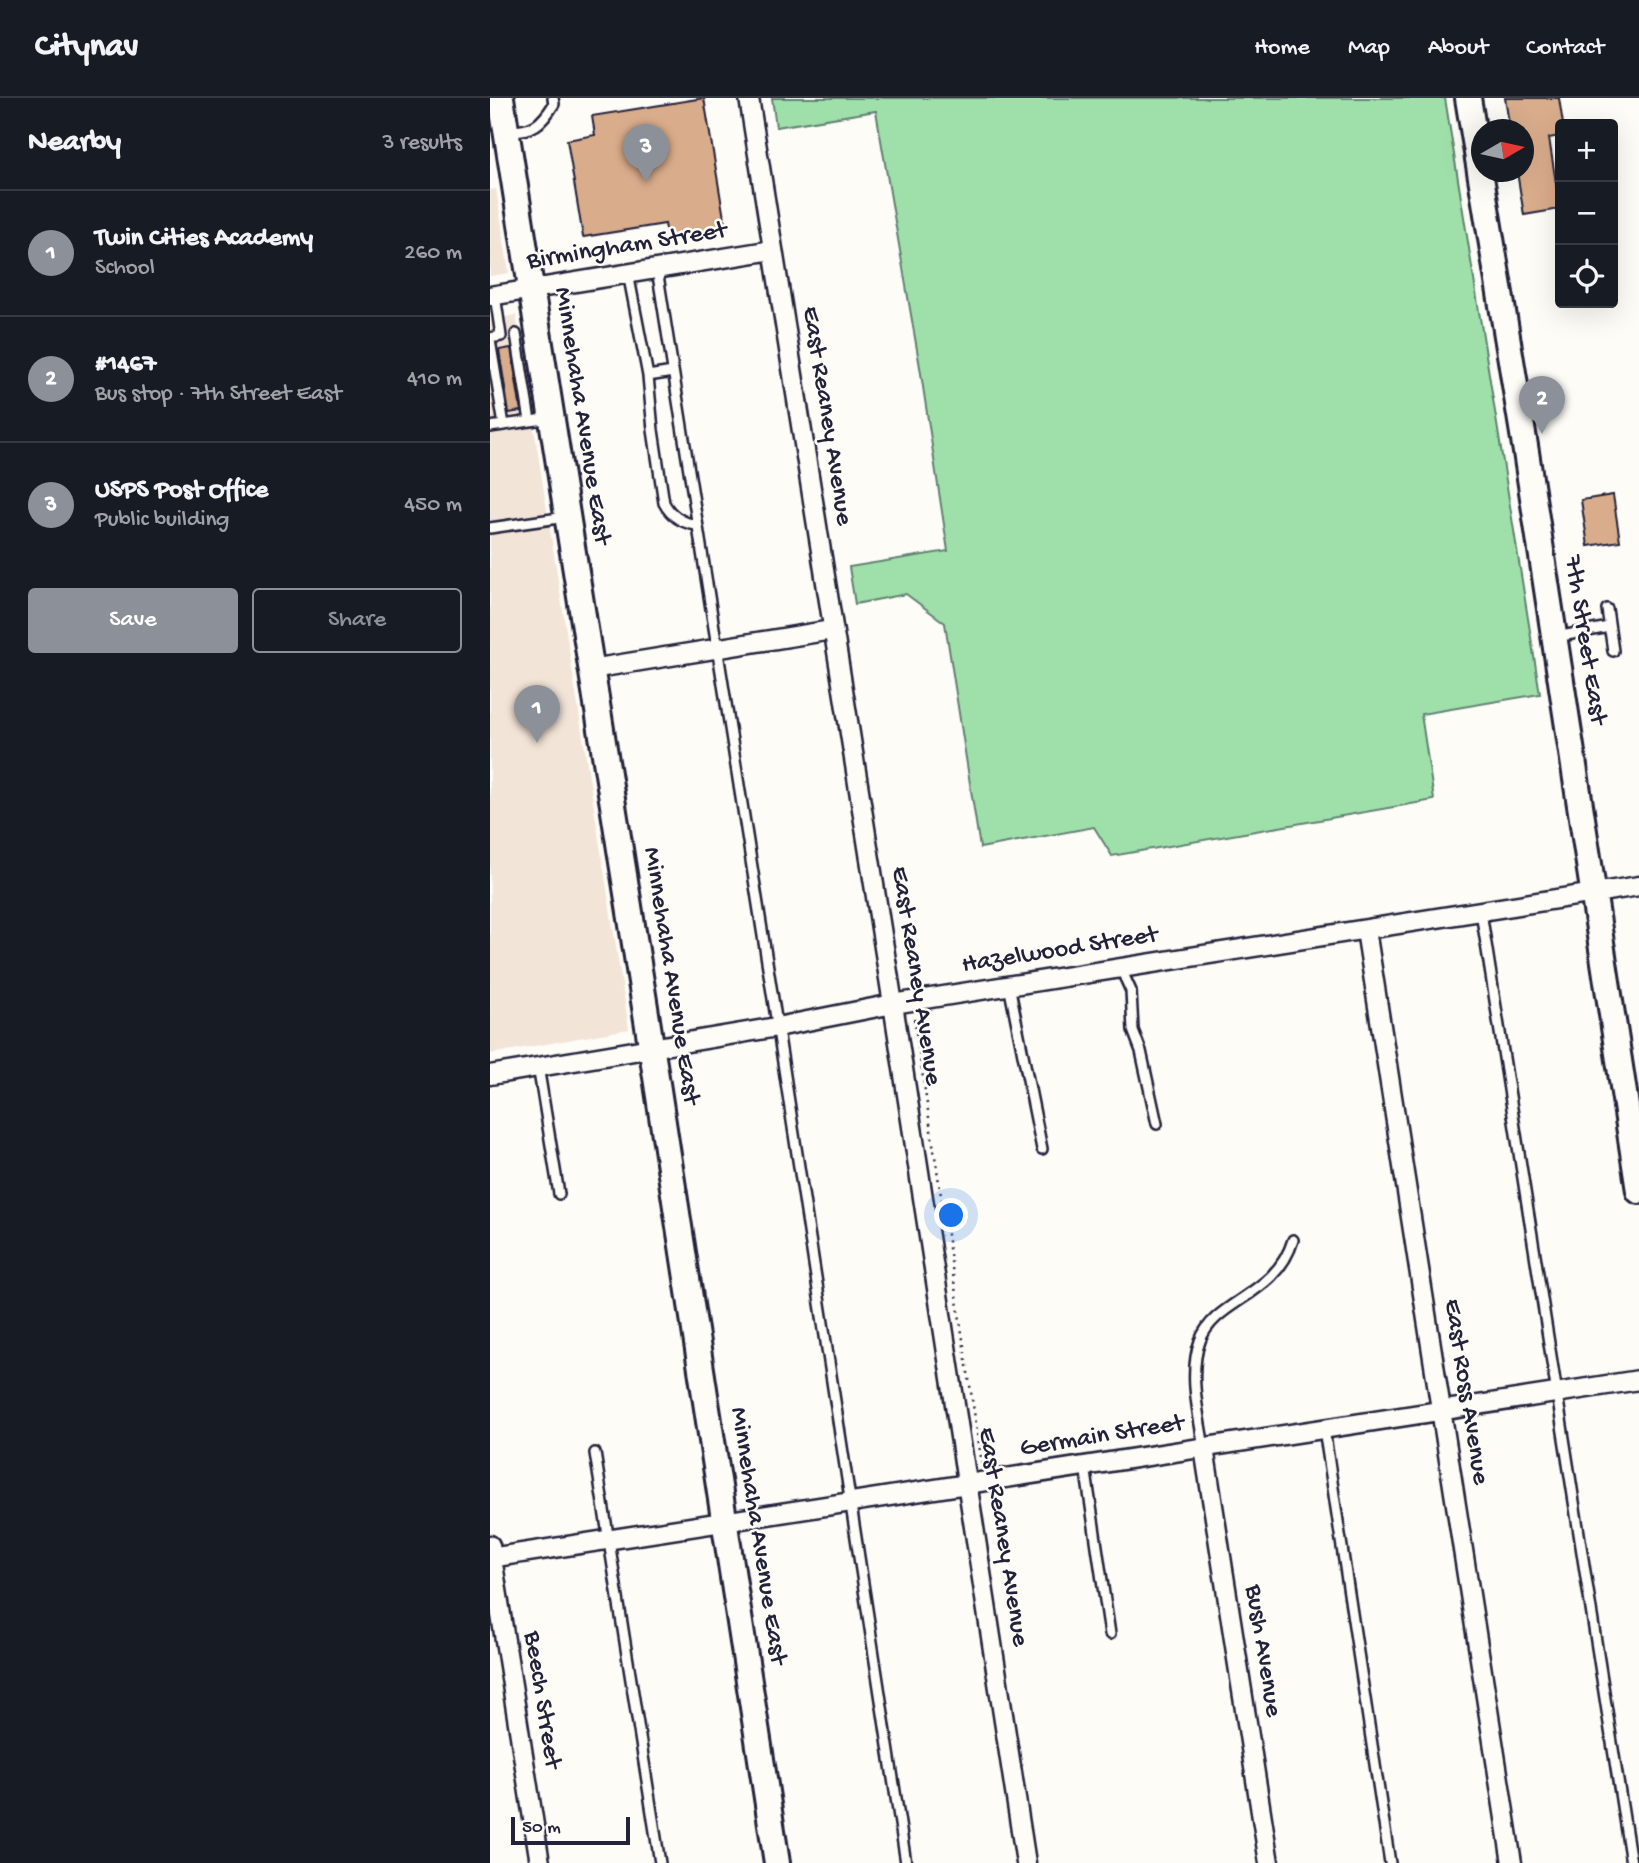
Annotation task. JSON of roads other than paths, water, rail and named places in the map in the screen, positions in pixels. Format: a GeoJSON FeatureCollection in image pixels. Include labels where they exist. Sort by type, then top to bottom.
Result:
{"type":"FeatureCollection","features":[{"type":"Feature","properties":{"kind":"main road","name":"Minnehaha Avenue East"},"geometry":{"type":"LineString","coordinates":[[501,98],[531,289],[527,332],[542,419],[567,516],[652,1047],[777,1863]]}},
{"type":"Feature","properties":{"kind":"main road","name":"7th Street East"},"geometry":{"type":"LineString","coordinates":[[1468,98],[1639,1191]]}},
{"type":"Feature","properties":{"kind":"street","name":"East Reaney Avenue"},"geometry":{"type":"LineString","coordinates":[[749,98],[1026,1863]]}},
{"type":"Feature","properties":{"kind":"street","name":"Birmingham Street"},"geometry":{"type":"LineString","coordinates":[[492,295],[773,250]]}},
{"type":"Feature","properties":{"kind":"street"},"geometry":{"type":"LineString","coordinates":[[591,669],[832,630]]}},
{"type":"Feature","properties":{"kind":"street","name":"Hazelwood Street"},"geometry":{"type":"LineString","coordinates":[[490,1075],[777,1027],[893,1004],[1639,886]]}},
{"type":"Feature","properties":{"kind":"street","name":"East Ross Avenue"},"geometry":{"type":"LineString","coordinates":[[1366,930],[1512,1863]]}},
{"type":"Feature","properties":{"kind":"street","name":"Germain Street"},"geometry":{"type":"LineString","coordinates":[[491,1553],[610,1540],[1639,1380]]}},
{"type":"Feature","properties":{"kind":"street","name":"Bush Avenue"},"geometry":{"type":"LineString","coordinates":[[1204,1448],[1269,1863]]}},
{"type":"Feature","properties":{"kind":"street","name":"Beech Street"},"geometry":{"type":"LineString","coordinates":[[491,1553],[540,1863]]}},
{"type":"Feature","properties":{"kind":"lane"},"geometry":{"type":"LineString","coordinates":[[506,131],[527,131],[544,120],[554,104],[553,98]]}},
{"type":"Feature","properties":{"kind":"lane"},"geometry":{"type":"LineString","coordinates":[[657,269],[906,1863]]}},
{"type":"Feature","properties":{"kind":"lane"},"geometry":{"type":"LineString","coordinates":[[628,273],[648,376],[664,503],[669,513],[679,520],[697,525]]}},
{"type":"Feature","properties":{"kind":"lane"},"geometry":{"type":"LineString","coordinates":[[492,295],[501,336]]}},
{"type":"Feature","properties":{"kind":"lane"},"geometry":{"type":"LineString","coordinates":[[504,425],[490,339],[527,332]]}},
{"type":"Feature","properties":{"kind":"lane"},"geometry":{"type":"LineString","coordinates":[[648,376],[673,372]]}},
{"type":"Feature","properties":{"kind":"lane"},"geometry":{"type":"LineString","coordinates":[[490,427],[542,419]]}},
{"type":"Feature","properties":{"kind":"lane"},"geometry":{"type":"LineString","coordinates":[[490,528],[567,516]]}},
{"type":"Feature","properties":{"kind":"lane"},"geometry":{"type":"LineString","coordinates":[[1607,609],[1613,651]]}},
{"type":"Feature","properties":{"kind":"lane"},"geometry":{"type":"LineString","coordinates":[[1554,638],[1609,628]]}},
{"type":"Feature","properties":{"kind":"lane"},"geometry":{"type":"LineString","coordinates":[[1481,912],[1631,1863]]}},
{"type":"Feature","properties":{"kind":"lane"},"geometry":{"type":"LineString","coordinates":[[1121,969],[1130,991],[1133,1030],[1157,1124]]}},
{"type":"Feature","properties":{"kind":"lane"},"geometry":{"type":"LineString","coordinates":[[1009,985],[1042,1149]]}},
{"type":"Feature","properties":{"kind":"lane"},"geometry":{"type":"LineString","coordinates":[[538,1066],[559,1194]]}},
{"type":"Feature","properties":{"kind":"lane"},"geometry":{"type":"LineString","coordinates":[[1204,1448],[1195,1376],[1199,1342],[1205,1330],[1217,1318],[1273,1276],[1283,1264],[1293,1240]]}},
{"type":"Feature","properties":{"kind":"lane"},"geometry":{"type":"LineString","coordinates":[[1324,1429],[1390,1863]]}},
{"type":"Feature","properties":{"kind":"lane"},"geometry":{"type":"LineString","coordinates":[[595,1453],[660,1863]]}},
{"type":"Feature","properties":{"kind":"lane"},"geometry":{"type":"LineString","coordinates":[[1085,1466],[1110,1634]]}},
{"type":"Feature","properties":{"kind":"place","name":"USPS Post Office"},"geometry":{"type":"Point","coordinates":[646,182]}},
{"type":"Feature","properties":{"kind":"place","name":"#1467"},"geometry":{"type":"Point","coordinates":[1542,434]}},
{"type":"Feature","properties":{"kind":"place","name":"Twin Cities Academy"},"geometry":{"type":"Point","coordinates":[537,743]}}]}
